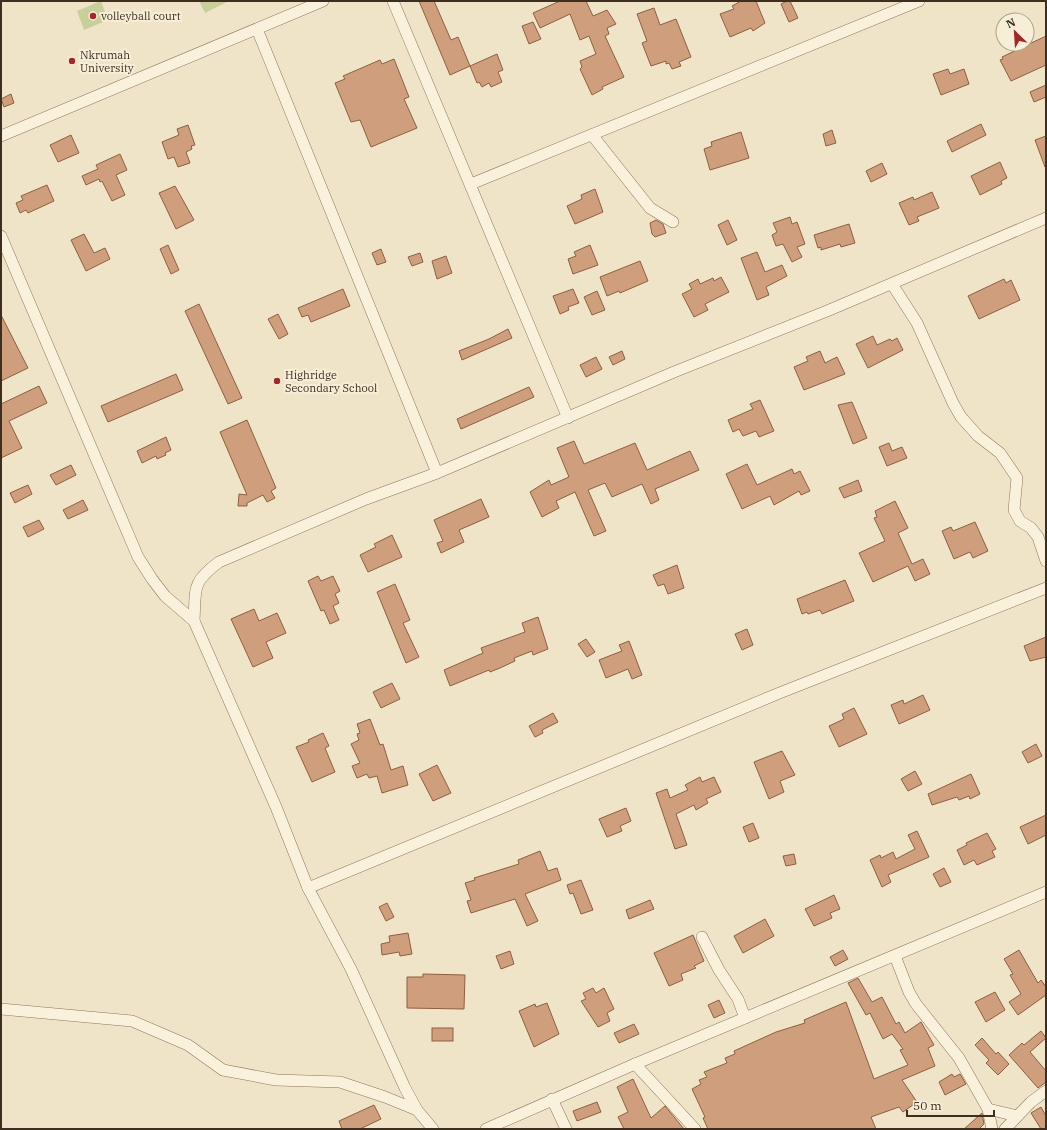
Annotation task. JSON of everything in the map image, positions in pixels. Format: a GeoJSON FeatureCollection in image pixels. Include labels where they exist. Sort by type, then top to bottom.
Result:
{"type":"FeatureCollection","features":[{"type":"Feature","properties":{"kind":"street"},"geometry":{"type":"LineString","coordinates":[[1,136],[323,1]]}},
{"type":"Feature","properties":{"kind":"street"},"geometry":{"type":"LineString","coordinates":[[393,1],[568,418]]}},
{"type":"Feature","properties":{"kind":"street"},"geometry":{"type":"LineString","coordinates":[[471,184],[919,1]]}},
{"type":"Feature","properties":{"kind":"street"},"geometry":{"type":"LineString","coordinates":[[257,28],[437,473]]}},
{"type":"Feature","properties":{"kind":"street"},"geometry":{"type":"LineString","coordinates":[[592,135],[650,208],[673,222]]}},
{"type":"Feature","properties":{"kind":"street"},"geometry":{"type":"LineString","coordinates":[[194,620],[197,582],[205,572],[218,562],[366,500],[437,473],[674,372],[892,284],[1046,218]]}},
{"type":"Feature","properties":{"kind":"street"},"geometry":{"type":"LineString","coordinates":[[1,236],[138,556],[152,579],[165,596],[194,620],[276,807],[308,888],[351,969],[417,1110],[433,1129]]}},
{"type":"Feature","properties":{"kind":"street"},"geometry":{"type":"LineString","coordinates":[[892,284],[917,323],[953,403],[961,417],[978,436],[1000,453],[1017,478],[1014,510],[1020,521],[1030,528],[1038,537],[1046,561]]}},
{"type":"Feature","properties":{"kind":"street"},"geometry":{"type":"LineString","coordinates":[[308,888],[782,692],[1046,588]]}},
{"type":"Feature","properties":{"kind":"street"},"geometry":{"type":"LineString","coordinates":[[487,1129],[552,1099],[1046,892]]}},
{"type":"Feature","properties":{"kind":"street"},"geometry":{"type":"LineString","coordinates":[[702,937],[719,970],[738,999],[746,1018]]}},
{"type":"Feature","properties":{"kind":"street"},"geometry":{"type":"LineString","coordinates":[[895,956],[909,992],[916,1004],[959,1058],[988,1109],[992,1129]]}},
{"type":"Feature","properties":{"kind":"street"},"geometry":{"type":"LineString","coordinates":[[1,1009],[132,1021],[188,1045],[223,1070],[276,1080],[340,1082],[385,1097],[417,1110]]}},
{"type":"Feature","properties":{"kind":"street"},"geometry":{"type":"LineString","coordinates":[[635,1064],[695,1129]]}},
{"type":"Feature","properties":{"kind":"street"},"geometry":{"type":"LineString","coordinates":[[1005,1129],[1031,1102],[1046,1091]]}},
{"type":"Feature","properties":{"kind":"street"},"geometry":{"type":"LineString","coordinates":[[552,1099],[566,1129]]}},
{"type":"Feature","properties":{"kind":"street"},"geometry":{"type":"LineString","coordinates":[[988,1109],[1017,1116]]}},
{"type":"Feature","properties":{"kind":"green space","name":"volleyball court"},"geometry":{"type":"Polygon","coordinates":[[[101,1],[108,20],[84,30],[77,11],[101,1]]]}},
{"type":"Feature","properties":{"kind":"green space"},"geometry":{"type":"Polygon","coordinates":[[[199,1],[227,1],[227,2],[205,13],[199,1]]]}},
{"type":"Feature","properties":{"kind":"building"},"geometry":{"type":"Polygon","coordinates":[[[419,1],[434,1],[451,40],[458,37],[470,66],[450,75],[419,1]]]}},
{"type":"Feature","properties":{"kind":"building"},"geometry":{"type":"Polygon","coordinates":[[[560,1],[586,1],[593,16],[607,10],[616,24],[607,28],[609,34],[605,36],[624,77],[602,87],[603,89],[592,95],[580,69],[582,67],[580,61],[596,54],[589,36],[580,40],[570,14],[540,28],[533,13],[560,1]]]}},
{"type":"Feature","properties":{"kind":"building"},"geometry":{"type":"Polygon","coordinates":[[[741,1],[756,1],[765,23],[753,31],[751,28],[730,37],[720,14],[734,9],[732,6],[741,1]]]}},
{"type":"Feature","properties":{"kind":"building"},"geometry":{"type":"Polygon","coordinates":[[[790,1],[798,18],[789,22],[781,4],[790,1]]]}},
{"type":"Feature","properties":{"kind":"building"},"geometry":{"type":"Polygon","coordinates":[[[654,8],[660,25],[676,19],[691,57],[679,62],[681,66],[672,69],[669,63],[666,64],[666,61],[651,66],[642,43],[647,41],[637,14],[654,8]]]}},
{"type":"Feature","properties":{"kind":"building"},"geometry":{"type":"Polygon","coordinates":[[[533,22],[541,39],[529,44],[522,26],[533,22]]]}},
{"type":"Feature","properties":{"kind":"building"},"geometry":{"type":"Polygon","coordinates":[[[1046,36],[1046,65],[1011,81],[1000,60],[1003,59],[1002,57],[1012,52],[1035,52],[1035,41],[1046,36]]]}},
{"type":"Feature","properties":{"kind":"building"},"geometry":{"type":"Polygon","coordinates":[[[497,54],[503,70],[498,72],[502,82],[491,87],[489,83],[482,87],[479,82],[477,83],[470,66],[497,54]]]}},
{"type":"Feature","properties":{"kind":"building"},"geometry":{"type":"Polygon","coordinates":[[[394,59],[409,97],[404,99],[417,128],[371,147],[360,120],[351,122],[335,83],[345,79],[343,76],[380,60],[382,64],[394,59]]]}},
{"type":"Feature","properties":{"kind":"building"},"geometry":{"type":"Polygon","coordinates":[[[948,69],[950,74],[964,69],[969,84],[941,95],[933,74],[948,69]]]}},
{"type":"Feature","properties":{"kind":"building"},"geometry":{"type":"Polygon","coordinates":[[[1046,85],[1046,97],[1034,102],[1030,92],[1046,85]]]}},
{"type":"Feature","properties":{"kind":"building"},"geometry":{"type":"Polygon","coordinates":[[[11,94],[14,103],[4,107],[1,99],[11,94]]]}},
{"type":"Feature","properties":{"kind":"building"},"geometry":{"type":"Polygon","coordinates":[[[981,124],[986,135],[952,152],[947,141],[981,124]]]}},
{"type":"Feature","properties":{"kind":"building"},"geometry":{"type":"Polygon","coordinates":[[[188,125],[195,145],[191,146],[192,149],[186,152],[190,163],[178,167],[174,157],[168,159],[162,142],[179,135],[177,129],[188,125]]]}},
{"type":"Feature","properties":{"kind":"building"},"geometry":{"type":"Polygon","coordinates":[[[832,130],[836,143],[826,146],[823,134],[832,130]]]}},
{"type":"Feature","properties":{"kind":"building"},"geometry":{"type":"Polygon","coordinates":[[[741,132],[749,158],[710,170],[704,149],[712,146],[711,142],[741,132]]]}},
{"type":"Feature","properties":{"kind":"building"},"geometry":{"type":"Polygon","coordinates":[[[71,135],[79,153],[58,162],[50,145],[71,135]]]}},
{"type":"Feature","properties":{"kind":"building"},"geometry":{"type":"Polygon","coordinates":[[[1046,136],[1046,167],[1045,167],[1035,140],[1046,136]]]}},
{"type":"Feature","properties":{"kind":"building"},"geometry":{"type":"Polygon","coordinates":[[[120,154],[127,170],[116,175],[125,195],[112,201],[102,181],[100,182],[99,179],[86,185],[82,176],[98,169],[96,165],[120,154]]]}},
{"type":"Feature","properties":{"kind":"building"},"geometry":{"type":"Polygon","coordinates":[[[1000,162],[1007,178],[1001,181],[1002,184],[980,195],[971,176],[1000,162]]]}},
{"type":"Feature","properties":{"kind":"building"},"geometry":{"type":"Polygon","coordinates":[[[882,163],[887,174],[871,182],[866,171],[882,163]]]}},
{"type":"Feature","properties":{"kind":"building"},"geometry":{"type":"Polygon","coordinates":[[[47,185],[54,201],[28,213],[26,210],[20,213],[16,203],[23,200],[21,196],[47,185]]]}},
{"type":"Feature","properties":{"kind":"building"},"geometry":{"type":"Polygon","coordinates":[[[175,186],[194,220],[176,229],[159,193],[175,186]]]}},
{"type":"Feature","properties":{"kind":"building"},"geometry":{"type":"Polygon","coordinates":[[[595,189],[603,212],[575,224],[567,206],[582,199],[581,195],[595,189]]]}},
{"type":"Feature","properties":{"kind":"building"},"geometry":{"type":"Polygon","coordinates":[[[932,192],[939,208],[917,217],[919,221],[909,225],[899,203],[913,197],[914,200],[932,192]]]}},
{"type":"Feature","properties":{"kind":"building"},"geometry":{"type":"Polygon","coordinates":[[[790,217],[792,224],[797,222],[805,244],[797,247],[802,257],[792,262],[783,244],[776,246],[772,235],[777,232],[773,223],[790,217]]]}},
{"type":"Feature","properties":{"kind":"building"},"geometry":{"type":"Polygon","coordinates":[[[656,220],[663,224],[666,233],[655,237],[652,234],[650,223],[656,220]]]}},
{"type":"Feature","properties":{"kind":"building"},"geometry":{"type":"Polygon","coordinates":[[[728,220],[737,240],[727,245],[718,225],[728,220]]]}},
{"type":"Feature","properties":{"kind":"building"},"geometry":{"type":"Polygon","coordinates":[[[849,224],[855,243],[841,247],[840,244],[821,250],[821,247],[818,248],[814,235],[849,224]]]}},
{"type":"Feature","properties":{"kind":"building"},"geometry":{"type":"Polygon","coordinates":[[[84,234],[94,253],[105,248],[110,259],[86,271],[71,240],[84,234]]]}},
{"type":"Feature","properties":{"kind":"building"},"geometry":{"type":"Polygon","coordinates":[[[168,245],[179,270],[171,274],[160,249],[168,245]]]}},
{"type":"Feature","properties":{"kind":"building"},"geometry":{"type":"Polygon","coordinates":[[[590,245],[598,265],[573,274],[568,259],[576,256],[574,252],[590,245]]]}},
{"type":"Feature","properties":{"kind":"building"},"geometry":{"type":"Polygon","coordinates":[[[381,249],[386,262],[377,265],[372,253],[381,249]]]}},
{"type":"Feature","properties":{"kind":"building"},"geometry":{"type":"Polygon","coordinates":[[[757,252],[765,272],[782,265],[787,276],[766,287],[769,295],[757,300],[741,258],[757,252]]]}},
{"type":"Feature","properties":{"kind":"building"},"geometry":{"type":"Polygon","coordinates":[[[420,253],[423,262],[412,266],[408,257],[420,253]]]}},
{"type":"Feature","properties":{"kind":"building"},"geometry":{"type":"Polygon","coordinates":[[[446,256],[452,273],[437,279],[432,261],[446,256]]]}},
{"type":"Feature","properties":{"kind":"building"},"geometry":{"type":"Polygon","coordinates":[[[640,261],[648,281],[620,293],[619,291],[607,296],[600,277],[640,261]]]}},
{"type":"Feature","properties":{"kind":"building"},"geometry":{"type":"Polygon","coordinates":[[[721,277],[729,292],[705,304],[708,310],[694,317],[682,294],[692,289],[689,284],[698,279],[700,284],[713,278],[714,281],[721,277]]]}},
{"type":"Feature","properties":{"kind":"building"},"geometry":{"type":"Polygon","coordinates":[[[1004,279],[1006,283],[1011,280],[1020,300],[979,319],[968,296],[1004,279]]]}},
{"type":"Feature","properties":{"kind":"building"},"geometry":{"type":"Polygon","coordinates":[[[343,289],[350,306],[311,322],[308,315],[302,317],[298,308],[343,289]]]}},
{"type":"Feature","properties":{"kind":"building"},"geometry":{"type":"Polygon","coordinates":[[[573,289],[579,303],[568,307],[569,310],[560,314],[553,296],[573,289]]]}},
{"type":"Feature","properties":{"kind":"building"},"geometry":{"type":"Polygon","coordinates":[[[597,291],[605,310],[592,315],[584,297],[597,291]]]}},
{"type":"Feature","properties":{"kind":"building"},"geometry":{"type":"Polygon","coordinates":[[[199,304],[242,398],[228,404],[185,311],[199,304]]]}},
{"type":"Feature","properties":{"kind":"building"},"geometry":{"type":"Polygon","coordinates":[[[278,314],[288,334],[279,339],[268,319],[278,314]]]}},
{"type":"Feature","properties":{"kind":"building"},"geometry":{"type":"Polygon","coordinates":[[[1,315],[28,368],[1,381],[1,315]]]}},
{"type":"Feature","properties":{"kind":"building"},"geometry":{"type":"Polygon","coordinates":[[[508,329],[512,338],[462,360],[459,351],[489,339],[508,329]]]}},
{"type":"Feature","properties":{"kind":"building"},"geometry":{"type":"Polygon","coordinates":[[[873,336],[877,345],[890,339],[892,341],[897,338],[903,350],[868,368],[856,344],[873,336]]]}},
{"type":"Feature","properties":{"kind":"building"},"geometry":{"type":"Polygon","coordinates":[[[622,351],[625,359],[613,365],[609,357],[622,351]]]}},
{"type":"Feature","properties":{"kind":"building"},"geometry":{"type":"Polygon","coordinates":[[[820,351],[825,363],[837,357],[845,374],[804,390],[794,367],[808,361],[806,357],[820,351]]]}},
{"type":"Feature","properties":{"kind":"building"},"geometry":{"type":"Polygon","coordinates":[[[596,357],[602,369],[586,377],[580,365],[596,357]]]}},
{"type":"Feature","properties":{"kind":"building"},"geometry":{"type":"Polygon","coordinates":[[[176,374],[183,390],[108,422],[101,406],[176,374]]]}},
{"type":"Feature","properties":{"kind":"building"},"geometry":{"type":"Polygon","coordinates":[[[39,386],[47,403],[9,421],[22,448],[1,458],[1,404],[39,386]]]}},
{"type":"Feature","properties":{"kind":"building"},"geometry":{"type":"Polygon","coordinates":[[[529,387],[534,397],[461,429],[457,419],[529,387]]]}},
{"type":"Feature","properties":{"kind":"building"},"geometry":{"type":"Polygon","coordinates":[[[760,400],[774,431],[759,437],[756,431],[743,436],[739,429],[733,432],[728,420],[753,409],[750,404],[760,400]]]}},
{"type":"Feature","properties":{"kind":"building"},"geometry":{"type":"Polygon","coordinates":[[[852,402],[867,438],[853,444],[838,405],[852,402]]]}},
{"type":"Feature","properties":{"kind":"building"},"geometry":{"type":"Polygon","coordinates":[[[247,420],[276,488],[271,491],[275,498],[267,502],[263,495],[247,503],[247,506],[238,506],[239,494],[247,495],[220,432],[247,420]]]}},
{"type":"Feature","properties":{"kind":"building"},"geometry":{"type":"Polygon","coordinates":[[[166,437],[171,450],[165,453],[166,455],[157,459],[156,456],[142,463],[137,451],[166,437]]]}},
{"type":"Feature","properties":{"kind":"building"},"geometry":{"type":"Polygon","coordinates":[[[574,441],[584,464],[635,443],[647,470],[690,451],[699,470],[655,489],[659,500],[651,504],[642,484],[612,497],[605,483],[588,490],[606,531],[594,536],[575,492],[556,501],[559,508],[542,517],[530,492],[549,480],[551,485],[569,477],[557,448],[574,441]]]}},
{"type":"Feature","properties":{"kind":"building"},"geometry":{"type":"Polygon","coordinates":[[[889,443],[892,451],[902,447],[907,458],[887,466],[879,447],[889,443]]]}},
{"type":"Feature","properties":{"kind":"building"},"geometry":{"type":"Polygon","coordinates":[[[747,464],[757,485],[792,469],[794,474],[800,471],[810,491],[801,495],[799,491],[774,505],[770,496],[742,509],[726,474],[747,464]]]}},
{"type":"Feature","properties":{"kind":"building"},"geometry":{"type":"Polygon","coordinates":[[[71,465],[76,475],[56,485],[50,475],[71,465]]]}},
{"type":"Feature","properties":{"kind":"building"},"geometry":{"type":"Polygon","coordinates":[[[858,480],[862,491],[844,498],[839,488],[858,480]]]}},
{"type":"Feature","properties":{"kind":"building"},"geometry":{"type":"Polygon","coordinates":[[[28,485],[32,494],[15,503],[10,493],[28,485]]]}},
{"type":"Feature","properties":{"kind":"building"},"geometry":{"type":"Polygon","coordinates":[[[481,499],[489,517],[459,530],[464,542],[441,553],[437,543],[443,541],[434,520],[481,499]]]}},
{"type":"Feature","properties":{"kind":"building"},"geometry":{"type":"Polygon","coordinates":[[[83,500],[88,510],[68,519],[63,510],[83,500]]]}},
{"type":"Feature","properties":{"kind":"building"},"geometry":{"type":"Polygon","coordinates":[[[895,501],[908,528],[898,533],[912,564],[923,559],[930,574],[915,581],[908,566],[873,582],[859,553],[885,541],[874,518],[877,517],[875,511],[895,501]]]}},
{"type":"Feature","properties":{"kind":"building"},"geometry":{"type":"Polygon","coordinates":[[[39,520],[44,529],[28,537],[23,527],[39,520]]]}},
{"type":"Feature","properties":{"kind":"building"},"geometry":{"type":"Polygon","coordinates":[[[975,522],[988,551],[973,558],[970,552],[954,559],[942,531],[951,527],[953,531],[975,522]]]}},
{"type":"Feature","properties":{"kind":"building"},"geometry":{"type":"Polygon","coordinates":[[[392,535],[402,557],[368,572],[360,555],[376,547],[374,544],[392,535]]]}},
{"type":"Feature","properties":{"kind":"building"},"geometry":{"type":"Polygon","coordinates":[[[677,565],[684,588],[668,594],[664,584],[658,586],[653,575],[677,565]]]}},
{"type":"Feature","properties":{"kind":"building"},"geometry":{"type":"Polygon","coordinates":[[[318,576],[321,581],[333,576],[340,591],[335,594],[339,603],[333,606],[339,620],[330,624],[324,610],[321,611],[308,581],[318,576]]]}},
{"type":"Feature","properties":{"kind":"building"},"geometry":{"type":"Polygon","coordinates":[[[845,580],[854,601],[822,614],[820,610],[808,614],[807,612],[802,614],[797,599],[845,580]]]}},
{"type":"Feature","properties":{"kind":"building"},"geometry":{"type":"Polygon","coordinates":[[[395,584],[410,620],[403,623],[419,657],[406,663],[377,592],[395,584]]]}},
{"type":"Feature","properties":{"kind":"building"},"geometry":{"type":"Polygon","coordinates":[[[254,609],[259,621],[277,613],[286,633],[266,642],[273,658],[253,667],[231,619],[254,609]]]}},
{"type":"Feature","properties":{"kind":"building"},"geometry":{"type":"Polygon","coordinates":[[[538,617],[548,649],[533,655],[532,651],[514,658],[515,661],[500,668],[490,672],[489,670],[450,686],[444,670],[483,653],[481,648],[525,632],[522,623],[538,617]]]}},
{"type":"Feature","properties":{"kind":"building"},"geometry":{"type":"Polygon","coordinates":[[[747,629],[753,645],[742,650],[735,634],[747,629]]]}},
{"type":"Feature","properties":{"kind":"building"},"geometry":{"type":"Polygon","coordinates":[[[1046,637],[1046,657],[1030,661],[1024,646],[1046,637]]]}},
{"type":"Feature","properties":{"kind":"building"},"geometry":{"type":"Polygon","coordinates":[[[586,639],[595,652],[587,657],[578,644],[586,639]]]}},
{"type":"Feature","properties":{"kind":"building"},"geometry":{"type":"Polygon","coordinates":[[[629,641],[642,675],[632,679],[628,669],[606,678],[599,660],[622,651],[619,645],[629,641]]]}},
{"type":"Feature","properties":{"kind":"building"},"geometry":{"type":"Polygon","coordinates":[[[392,683],[400,699],[381,708],[373,692],[392,683]]]}},
{"type":"Feature","properties":{"kind":"building"},"geometry":{"type":"Polygon","coordinates":[[[923,695],[930,710],[899,724],[891,705],[903,700],[904,704],[923,695]]]}},
{"type":"Feature","properties":{"kind":"building"},"geometry":{"type":"Polygon","coordinates":[[[854,708],[867,734],[839,747],[829,726],[844,719],[842,714],[854,708]]]}},
{"type":"Feature","properties":{"kind":"building"},"geometry":{"type":"Polygon","coordinates":[[[553,713],[558,722],[542,730],[543,733],[535,737],[529,726],[553,713]]]}},
{"type":"Feature","properties":{"kind":"building"},"geometry":{"type":"Polygon","coordinates":[[[370,719],[380,745],[383,744],[391,770],[403,766],[408,785],[382,793],[377,776],[369,778],[367,774],[357,778],[352,766],[360,763],[351,744],[359,740],[357,734],[360,733],[357,724],[370,719]]]}},
{"type":"Feature","properties":{"kind":"building"},"geometry":{"type":"Polygon","coordinates":[[[323,733],[329,746],[325,748],[335,772],[312,782],[296,747],[309,742],[308,740],[323,733]]]}},
{"type":"Feature","properties":{"kind":"building"},"geometry":{"type":"Polygon","coordinates":[[[1036,744],[1042,756],[1028,763],[1022,752],[1036,744]]]}},
{"type":"Feature","properties":{"kind":"building"},"geometry":{"type":"Polygon","coordinates":[[[782,751],[795,775],[780,781],[784,792],[769,799],[754,762],[782,751]]]}},
{"type":"Feature","properties":{"kind":"building"},"geometry":{"type":"Polygon","coordinates":[[[437,765],[451,793],[433,801],[419,774],[437,765]]]}},
{"type":"Feature","properties":{"kind":"building"},"geometry":{"type":"Polygon","coordinates":[[[915,771],[922,784],[908,791],[901,779],[915,771]]]}},
{"type":"Feature","properties":{"kind":"building"},"geometry":{"type":"Polygon","coordinates":[[[971,774],[980,794],[970,799],[969,796],[959,800],[957,797],[932,805],[928,794],[971,774]]]}},
{"type":"Feature","properties":{"kind":"building"},"geometry":{"type":"Polygon","coordinates":[[[700,777],[702,782],[714,777],[721,792],[706,799],[708,803],[696,810],[694,805],[676,814],[687,845],[675,849],[656,793],[667,789],[670,798],[688,790],[685,785],[700,777]]]}},
{"type":"Feature","properties":{"kind":"building"},"geometry":{"type":"Polygon","coordinates":[[[626,808],[631,821],[620,826],[622,831],[607,837],[599,819],[626,808]]]}},
{"type":"Feature","properties":{"kind":"building"},"geometry":{"type":"Polygon","coordinates":[[[1046,815],[1046,835],[1028,844],[1020,827],[1046,815]]]}},
{"type":"Feature","properties":{"kind":"building"},"geometry":{"type":"Polygon","coordinates":[[[753,823],[759,838],[749,842],[743,827],[753,823]]]}},
{"type":"Feature","properties":{"kind":"building"},"geometry":{"type":"Polygon","coordinates":[[[917,831],[929,857],[888,875],[891,882],[882,887],[870,860],[880,855],[881,858],[893,852],[896,859],[915,849],[908,835],[917,831]]]}},
{"type":"Feature","properties":{"kind":"building"},"geometry":{"type":"Polygon","coordinates":[[[987,833],[996,849],[992,851],[995,857],[977,865],[974,860],[964,865],[957,850],[967,845],[966,843],[987,833]]]}},
{"type":"Feature","properties":{"kind":"building"},"geometry":{"type":"Polygon","coordinates":[[[540,851],[548,871],[557,868],[561,880],[525,894],[538,921],[527,926],[515,899],[471,913],[467,901],[471,900],[465,883],[475,880],[474,878],[519,864],[518,860],[540,851]]]}},
{"type":"Feature","properties":{"kind":"building"},"geometry":{"type":"Polygon","coordinates":[[[794,854],[796,864],[786,866],[783,856],[794,854]]]}},
{"type":"Feature","properties":{"kind":"building"},"geometry":{"type":"Polygon","coordinates":[[[944,868],[951,882],[940,887],[933,874],[944,868]]]}},
{"type":"Feature","properties":{"kind":"building"},"geometry":{"type":"Polygon","coordinates":[[[581,880],[593,910],[581,914],[573,893],[570,894],[567,885],[581,880]]]}},
{"type":"Feature","properties":{"kind":"building"},"geometry":{"type":"Polygon","coordinates":[[[834,895],[840,909],[830,913],[832,918],[814,926],[805,909],[834,895]]]}},
{"type":"Feature","properties":{"kind":"building"},"geometry":{"type":"Polygon","coordinates":[[[650,900],[654,909],[629,919],[626,910],[650,900]]]}},
{"type":"Feature","properties":{"kind":"building"},"geometry":{"type":"Polygon","coordinates":[[[387,903],[394,917],[386,921],[379,907],[387,903]]]}},
{"type":"Feature","properties":{"kind":"building"},"geometry":{"type":"Polygon","coordinates":[[[765,919],[774,936],[743,953],[734,936],[765,919]]]}},
{"type":"Feature","properties":{"kind":"building"},"geometry":{"type":"Polygon","coordinates":[[[408,933],[412,954],[400,956],[399,952],[382,955],[381,944],[390,942],[389,936],[408,933]]]}},
{"type":"Feature","properties":{"kind":"building"},"geometry":{"type":"Polygon","coordinates":[[[693,935],[704,961],[694,966],[696,968],[681,974],[683,980],[669,986],[654,953],[693,935]]]}},
{"type":"Feature","properties":{"kind":"building"},"geometry":{"type":"Polygon","coordinates":[[[843,950],[848,959],[835,966],[830,957],[843,950]]]}},
{"type":"Feature","properties":{"kind":"building"},"geometry":{"type":"Polygon","coordinates":[[[1019,950],[1038,983],[1041,980],[1046,987],[1046,995],[1018,1015],[1009,1002],[1021,994],[1010,975],[1013,974],[1004,959],[1019,950]]]}},
{"type":"Feature","properties":{"kind":"building"},"geometry":{"type":"Polygon","coordinates":[[[510,951],[514,964],[501,969],[496,956],[510,951]]]}},
{"type":"Feature","properties":{"kind":"building"},"geometry":{"type":"Polygon","coordinates":[[[423,974],[465,975],[464,1009],[407,1008],[407,977],[423,977],[423,974]]]}},
{"type":"Feature","properties":{"kind":"building"},"geometry":{"type":"Polygon","coordinates":[[[858,978],[872,1002],[882,997],[896,1024],[899,1022],[905,1033],[921,1022],[934,1045],[928,1048],[935,1066],[902,1080],[917,1102],[903,1112],[899,1107],[871,1117],[876,1129],[708,1129],[703,1118],[705,1117],[692,1089],[701,1084],[699,1080],[707,1077],[704,1072],[727,1063],[725,1058],[735,1054],[734,1051],[776,1032],[805,1023],[804,1020],[846,1002],[874,1079],[908,1065],[900,1050],[903,1049],[892,1034],[883,1039],[870,1013],[866,1015],[848,983],[858,978]]]}},
{"type":"Feature","properties":{"kind":"building"},"geometry":{"type":"Polygon","coordinates":[[[593,988],[596,993],[604,988],[614,1009],[607,1013],[610,1021],[598,1027],[581,1001],[586,999],[583,993],[593,988]]]}},
{"type":"Feature","properties":{"kind":"building"},"geometry":{"type":"Polygon","coordinates":[[[995,992],[1005,1010],[986,1022],[975,1002],[995,992]]]}},
{"type":"Feature","properties":{"kind":"building"},"geometry":{"type":"Polygon","coordinates":[[[719,1000],[725,1013],[714,1018],[708,1005],[719,1000]]]}},
{"type":"Feature","properties":{"kind":"building"},"geometry":{"type":"Polygon","coordinates":[[[547,1003],[559,1034],[534,1047],[519,1011],[535,1004],[536,1007],[547,1003]]]}},
{"type":"Feature","properties":{"kind":"building"},"geometry":{"type":"Polygon","coordinates":[[[634,1024],[639,1034],[619,1043],[614,1033],[634,1024]]]}},
{"type":"Feature","properties":{"kind":"building"},"geometry":{"type":"Polygon","coordinates":[[[432,1028],[453,1028],[453,1041],[432,1041],[432,1028]]]}},
{"type":"Feature","properties":{"kind":"building"},"geometry":{"type":"Polygon","coordinates":[[[1041,1031],[1046,1038],[1030,1052],[1046,1071],[1046,1082],[1038,1088],[1009,1055],[1022,1043],[1024,1045],[1041,1031]]]}},
{"type":"Feature","properties":{"kind":"building"},"geometry":{"type":"Polygon","coordinates":[[[982,1038],[996,1054],[998,1052],[1009,1064],[998,1075],[986,1063],[989,1060],[975,1045],[982,1038]]]}},
{"type":"Feature","properties":{"kind":"building"},"geometry":{"type":"Polygon","coordinates":[[[952,1074],[954,1077],[960,1074],[966,1084],[945,1095],[939,1082],[952,1074]]]}},
{"type":"Feature","properties":{"kind":"building"},"geometry":{"type":"Polygon","coordinates":[[[633,1079],[651,1118],[665,1106],[684,1129],[624,1129],[618,1117],[628,1112],[617,1087],[633,1079]]]}},
{"type":"Feature","properties":{"kind":"building"},"geometry":{"type":"Polygon","coordinates":[[[597,1102],[601,1112],[577,1121],[573,1111],[597,1102]]]}},
{"type":"Feature","properties":{"kind":"building"},"geometry":{"type":"Polygon","coordinates":[[[374,1105],[381,1119],[360,1129],[342,1129],[339,1121],[374,1105]]]}},
{"type":"Feature","properties":{"kind":"building"},"geometry":{"type":"Polygon","coordinates":[[[1041,1107],[1046,1116],[1046,1129],[1041,1129],[1031,1113],[1041,1107]]]}},
{"type":"Feature","properties":{"kind":"building"},"geometry":{"type":"Polygon","coordinates":[[[982,1113],[984,1124],[979,1129],[964,1129],[982,1113]]]}},
{"type":"Feature","properties":{"kind":"place","name":"volleyball court"},"geometry":{"type":"Point","coordinates":[93,16]}},
{"type":"Feature","properties":{"kind":"place","name":"Nkrumah University"},"geometry":{"type":"Point","coordinates":[72,61]}},
{"type":"Feature","properties":{"kind":"place","name":"Highridge Secondary School"},"geometry":{"type":"Point","coordinates":[277,381]}}]}
